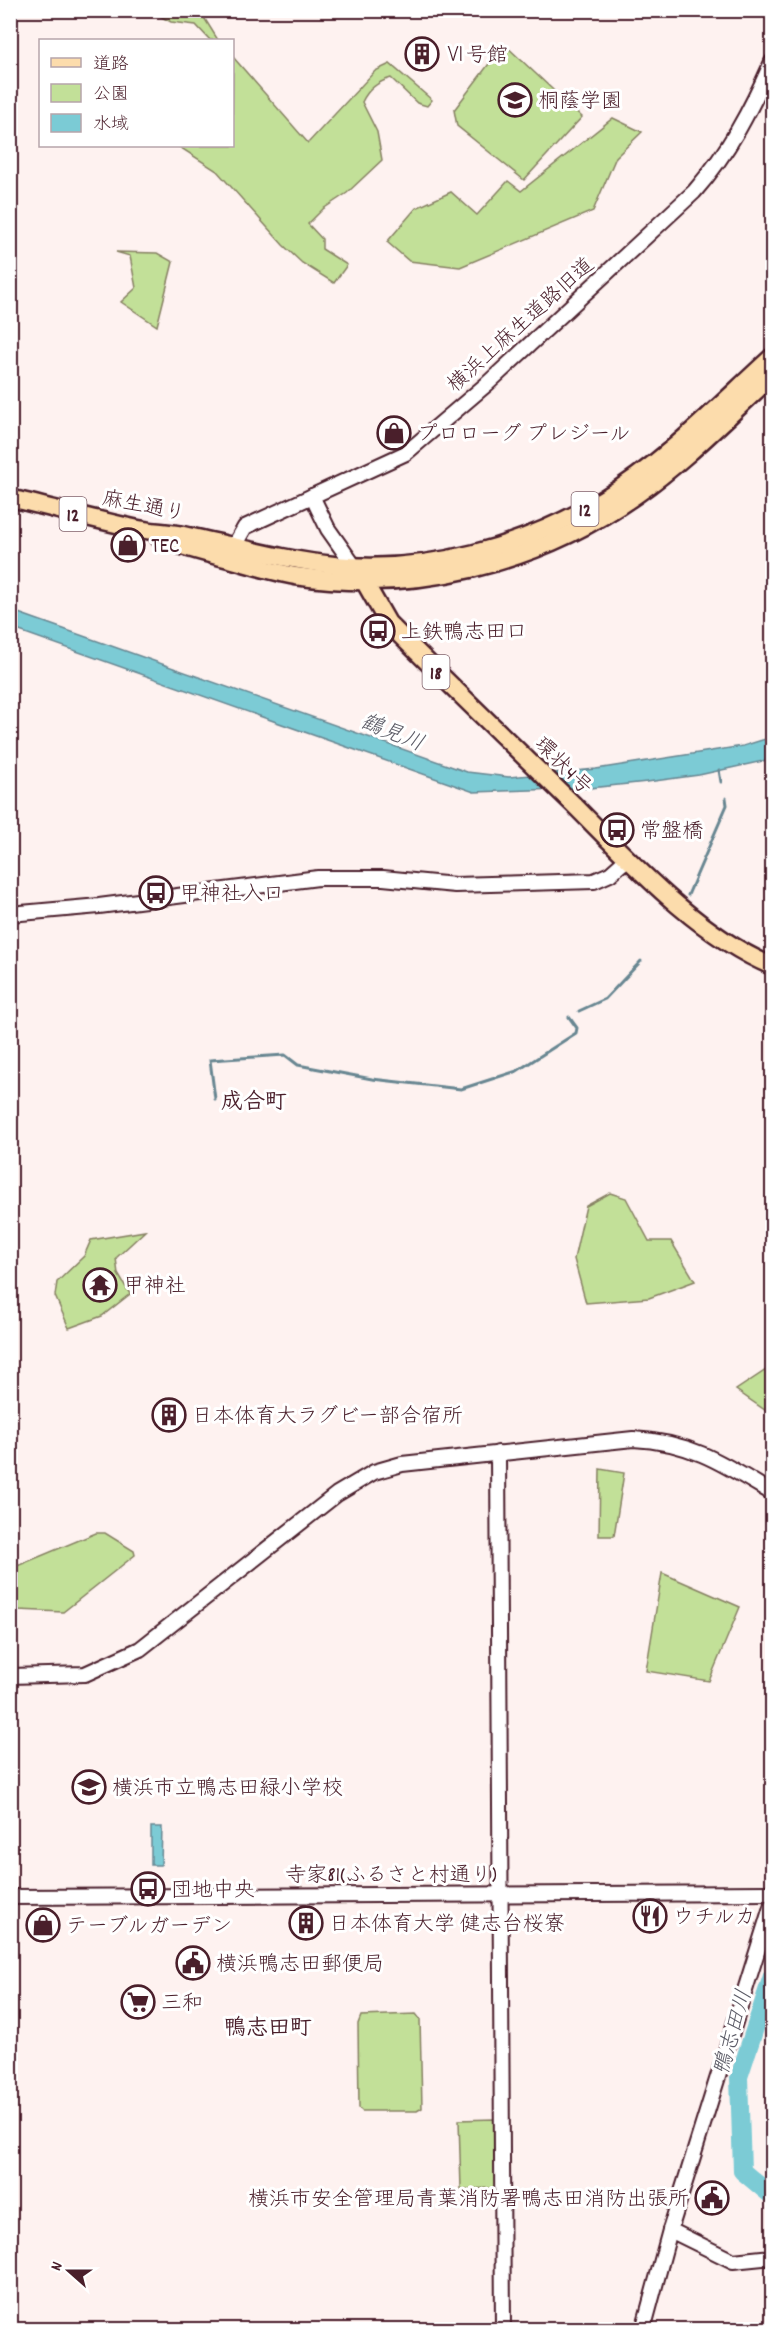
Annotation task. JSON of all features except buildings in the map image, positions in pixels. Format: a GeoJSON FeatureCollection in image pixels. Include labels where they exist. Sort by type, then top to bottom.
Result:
{"type":"FeatureCollection","features":[{"type":"Feature","properties":{"kind":"main road","name":"12"},"geometry":{"type":"LineString","coordinates":[[234,546],[302,560],[354,566],[383,566],[460,556],[515,542],[602,500],[651,465],[772,357]]}},
{"type":"Feature","properties":{"kind":"main road","name":"12"},"geometry":{"type":"LineString","coordinates":[[136,529],[183,547],[279,572],[365,582],[458,573],[499,562],[565,536],[609,512],[664,473],[772,376]]}},
{"type":"Feature","properties":{"kind":"main road","name":"麻生通り"},"geometry":{"type":"LineString","coordinates":[[10,498],[136,529],[184,535],[234,546]]}},
{"type":"Feature","properties":{"kind":"main road","name":"環状4号"},"geometry":{"type":"LineString","coordinates":[[354,566],[388,623],[628,858],[702,923],[747,954],[772,966]]}},
{"type":"Feature","properties":{"kind":"street","name":"横浜上麻生道路旧道"},"geometry":{"type":"LineString","coordinates":[[234,546],[245,527],[406,453],[487,384],[694,192],[720,161],[740,131],[772,62]]}},
{"type":"Feature","properties":{"kind":"street"},"geometry":{"type":"LineString","coordinates":[[312,496],[328,529],[354,566]]}},
{"type":"Feature","properties":{"kind":"street"},"geometry":{"type":"LineString","coordinates":[[10,914],[99,906],[318,878],[383,878],[477,885],[594,881],[610,874],[628,858]]}},
{"type":"Feature","properties":{"kind":"street"},"geometry":{"type":"LineString","coordinates":[[10,1676],[85,1674],[140,1649],[337,1494],[374,1472],[417,1461],[633,1439],[657,1440],[680,1444],[700,1453],[772,1493]]}},
{"type":"Feature","properties":{"kind":"street"},"geometry":{"type":"LineString","coordinates":[[498,1453],[503,2330]]}},
{"type":"Feature","properties":{"kind":"street","name":"寺家81(ふるさと村通り)"},"geometry":{"type":"LineString","coordinates":[[10,1897],[772,1893]]}},
{"type":"Feature","properties":{"kind":"street"},"geometry":{"type":"LineString","coordinates":[[643,2330],[670,2230],[772,1904]]}},
{"type":"Feature","properties":{"kind":"street"},"geometry":{"type":"LineString","coordinates":[[670,2230],[733,2261],[772,2257]]}},
{"type":"Feature","properties":{"kind":"green space"},"geometry":{"type":"Polygon","coordinates":[[[150,11],[200,11],[217,39],[209,39],[196,25],[171,22],[150,11]]]}},
{"type":"Feature","properties":{"kind":"green space"},"geometry":{"type":"Polygon","coordinates":[[[504,44],[582,117],[524,180],[457,126],[454,110],[504,44]]]}},
{"type":"Feature","properties":{"kind":"green space"},"geometry":{"type":"Polygon","coordinates":[[[234,58],[308,143],[375,71],[390,64],[432,100],[427,106],[417,103],[391,78],[381,82],[364,97],[362,102],[377,132],[382,160],[347,193],[323,209],[308,224],[322,239],[322,249],[347,265],[334,283],[302,263],[283,245],[217,171],[180,147],[234,147],[234,58]]]}},
{"type":"Feature","properties":{"kind":"green space"},"geometry":{"type":"Polygon","coordinates":[[[613,118],[642,132],[616,157],[593,211],[460,267],[409,261],[387,242],[416,208],[451,192],[477,215],[508,181],[521,191],[613,118]]]}},
{"type":"Feature","properties":{"kind":"green space"},"geometry":{"type":"Polygon","coordinates":[[[116,252],[157,253],[173,262],[157,326],[121,302],[136,288],[130,256],[116,252]]]}},
{"type":"Feature","properties":{"kind":"green space"},"geometry":{"type":"Polygon","coordinates":[[[610,1193],[626,1198],[649,1241],[671,1241],[695,1281],[649,1298],[586,1303],[574,1259],[586,1206],[610,1193]]]}},
{"type":"Feature","properties":{"kind":"green space"},"geometry":{"type":"Polygon","coordinates":[[[145,1231],[116,1258],[118,1274],[130,1294],[102,1316],[69,1328],[55,1296],[57,1282],[84,1256],[91,1240],[145,1231]]]}},
{"type":"Feature","properties":{"kind":"green space"},"geometry":{"type":"Polygon","coordinates":[[[772,1366],[772,1415],[736,1390],[772,1366]]]}},
{"type":"Feature","properties":{"kind":"green space"},"geometry":{"type":"Polygon","coordinates":[[[600,1469],[624,1473],[614,1536],[599,1536],[600,1469]]]}},
{"type":"Feature","properties":{"kind":"green space"},"geometry":{"type":"Polygon","coordinates":[[[96,1533],[105,1533],[134,1551],[135,1555],[63,1612],[18,1610],[14,1606],[17,1566],[96,1533]]]}},
{"type":"Feature","properties":{"kind":"green space"},"geometry":{"type":"Polygon","coordinates":[[[662,1573],[740,1607],[709,1681],[646,1671],[662,1573]]]}},
{"type":"Feature","properties":{"kind":"green space"},"geometry":{"type":"Polygon","coordinates":[[[416,2014],[420,2019],[422,2108],[417,2111],[362,2111],[359,2108],[358,2024],[361,2016],[416,2014]]]}},
{"type":"Feature","properties":{"kind":"green space"},"geometry":{"type":"Polygon","coordinates":[[[494,2119],[496,2188],[461,2189],[459,2120],[494,2119]]]}},
{"type":"Feature","properties":{"kind":"water"},"geometry":{"type":"Polygon","coordinates":[[[10,610],[467,772],[509,777],[596,769],[743,746],[772,737],[772,759],[699,775],[647,782],[590,788],[474,792],[11,628],[10,610]]]}},
{"type":"Feature","properties":{"kind":"water"},"geometry":{"type":"Polygon","coordinates":[[[151,1827],[162,1827],[161,1865],[151,1865],[151,1827]]]}},
{"type":"Feature","properties":{"kind":"waterway"},"geometry":{"type":"LineString","coordinates":[[719,770],[721,782]]}},
{"type":"Feature","properties":{"kind":"waterway"},"geometry":{"type":"LineString","coordinates":[[688,895],[727,805],[726,798]]}},
{"type":"Feature","properties":{"kind":"waterway"},"geometry":{"type":"LineString","coordinates":[[579,1011],[605,999],[641,961]]}},
{"type":"Feature","properties":{"kind":"waterway"},"geometry":{"type":"LineString","coordinates":[[215,1099],[210,1060],[285,1055],[298,1065],[372,1079],[461,1089],[517,1071],[576,1033],[577,1028],[569,1017]]}},
{"type":"Feature","properties":{"kind":"waterway","name":"鴨志田川"},"geometry":{"type":"LineString","coordinates":[[772,1976],[739,2077],[742,2171],[772,2196]]}},
{"type":"Feature","properties":{"kind":"place","name":"Ⅵ号館"},"geometry":{"type":"Point","coordinates":[422,54]}},
{"type":"Feature","properties":{"kind":"place","name":"桐蔭学園"},"geometry":{"type":"Point","coordinates":[515,100]}},
{"type":"Feature","properties":{"kind":"place","name":"プロローグ プレジール"},"geometry":{"type":"Point","coordinates":[394,433]}},
{"type":"Feature","properties":{"kind":"place","name":"TEC"},"geometry":{"type":"Point","coordinates":[128,545]}},
{"type":"Feature","properties":{"kind":"place","name":"上鉄鴨志田口"},"geometry":{"type":"Point","coordinates":[378,631]}},
{"type":"Feature","properties":{"kind":"place","name":"常盤橋"},"geometry":{"type":"Point","coordinates":[617,830]}},
{"type":"Feature","properties":{"kind":"place","name":"甲神社入口"},"geometry":{"type":"Point","coordinates":[156,893]}},
{"type":"Feature","properties":{"kind":"place","name":"甲神社"},"geometry":{"type":"Point","coordinates":[100,1285]}},
{"type":"Feature","properties":{"kind":"place","name":"日本体育大ラグビー部合宿所"},"geometry":{"type":"Point","coordinates":[169,1415]}},
{"type":"Feature","properties":{"kind":"place","name":"横浜市立鴨志田緑小学校"},"geometry":{"type":"Point","coordinates":[89,1787]}},
{"type":"Feature","properties":{"kind":"place","name":"団地中央"},"geometry":{"type":"Point","coordinates":[148,1889]}},
{"type":"Feature","properties":{"kind":"place","name":"ウチルカ"},"geometry":{"type":"Point","coordinates":[650,1916]}},
{"type":"Feature","properties":{"kind":"place","name":"日本体育大学 健志台桜寮"},"geometry":{"type":"Point","coordinates":[306,1923]}},
{"type":"Feature","properties":{"kind":"place","name":"テーブルガーデン"},"geometry":{"type":"Point","coordinates":[43,1925]}},
{"type":"Feature","properties":{"kind":"place","name":"横浜鴨志田郵便局"},"geometry":{"type":"Point","coordinates":[193,1963]}},
{"type":"Feature","properties":{"kind":"place","name":"三和"},"geometry":{"type":"Point","coordinates":[138,2002]}},
{"type":"Feature","properties":{"kind":"place","name":"横浜市安全管理局青葉消防署鴨志田消防出張所"},"geometry":{"type":"Point","coordinates":[712,2198]}},
{"type":"Feature","properties":{"kind":"district","name":"成合町"},"geometry":{"type":"Point","coordinates":[254,1100]}},
{"type":"Feature","properties":{"kind":"district","name":"鴨志田町"},"geometry":{"type":"Point","coordinates":[268,2026]}},
{"type":"Feature","properties":{"kind":"water label","name":"鶴見川"},"geometry":{"type":"Point","coordinates":[393,731]}}]}
